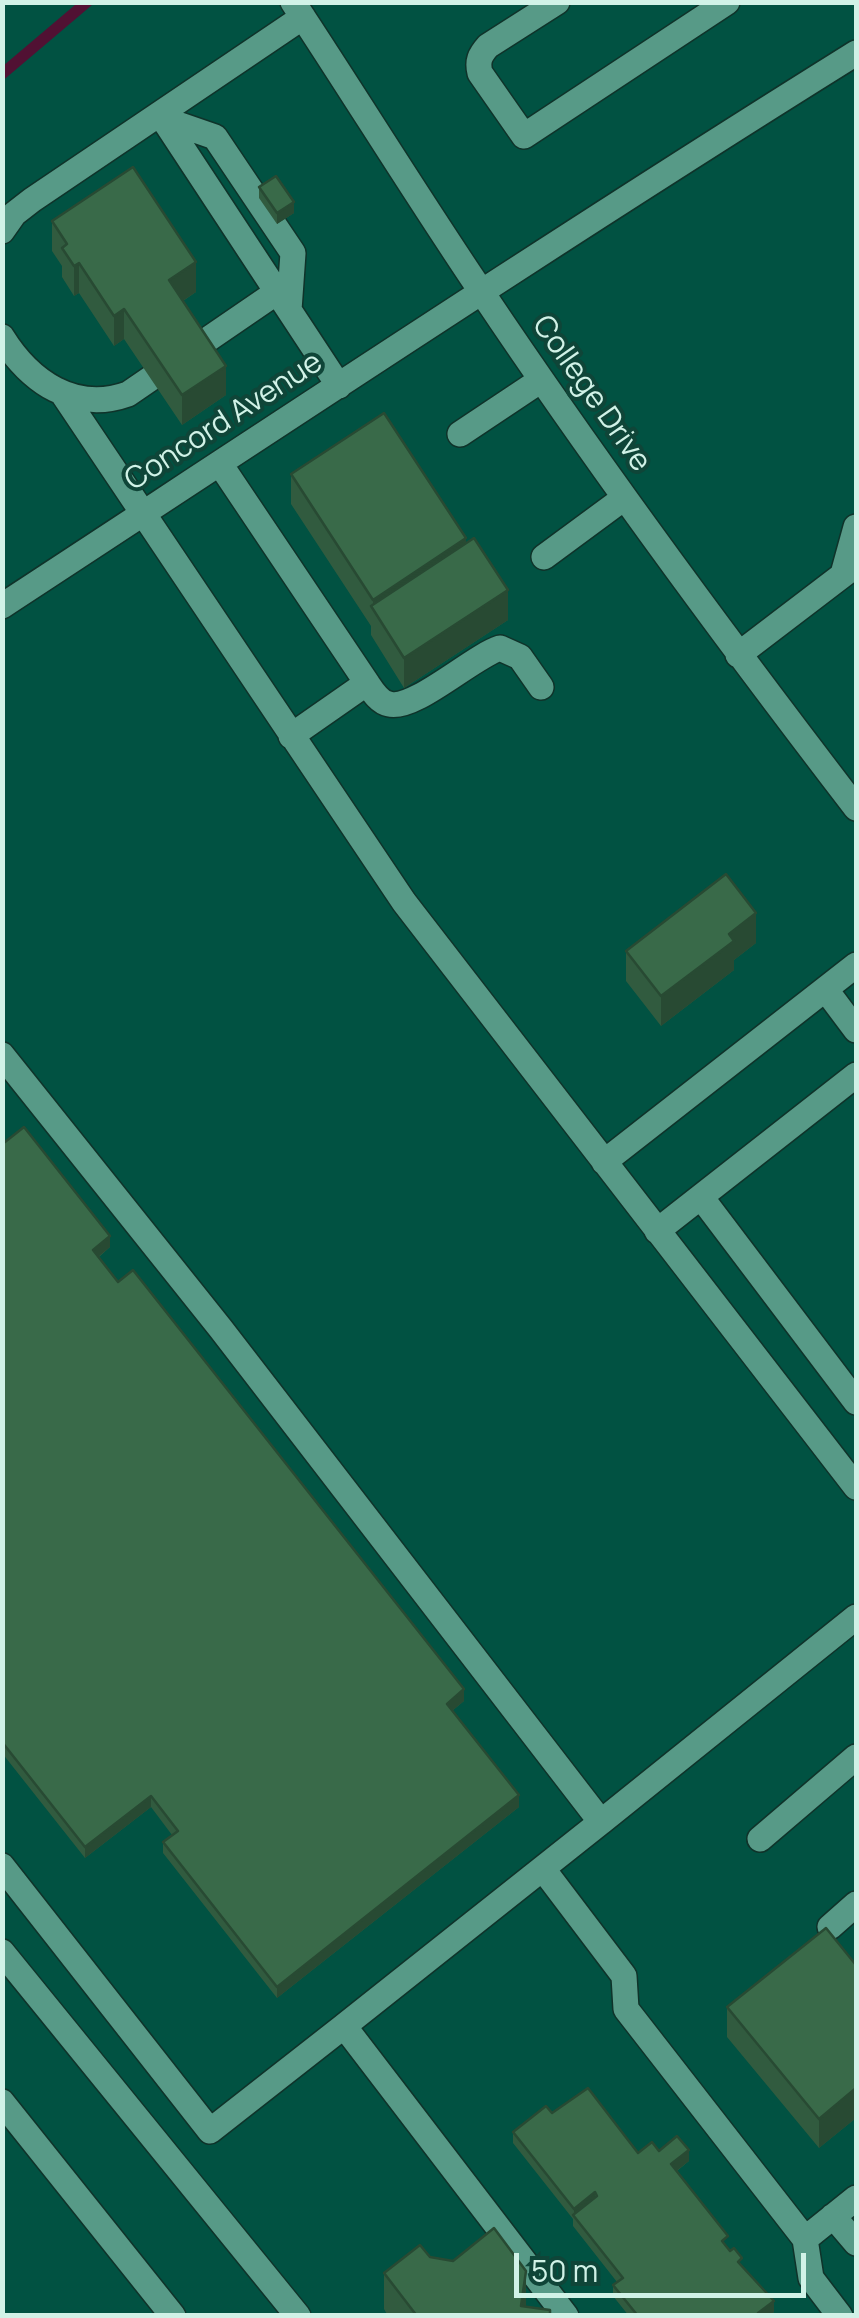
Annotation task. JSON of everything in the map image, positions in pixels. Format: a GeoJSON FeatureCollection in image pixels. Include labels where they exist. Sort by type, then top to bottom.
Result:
{"type":"FeatureCollection","features":[{"type":"Feature","properties":{"kind":"street"},"geometry":{"type":"LineString","coordinates":[[558,2],[480,55],[480,73],[524,136],[727,2]]}},
{"type":"Feature","properties":{"kind":"street"},"geometry":{"type":"LineString","coordinates":[[2,231],[14,214],[32,200],[162,116],[298,10]]}},
{"type":"Feature","properties":{"kind":"street","name":"College Drive"},"geometry":{"type":"LineString","coordinates":[[298,10],[541,380],[738,655],[856,808]]}},
{"type":"Feature","properties":{"kind":"street","name":"Concord Avenue"},"geometry":{"type":"LineString","coordinates":[[2,606],[609,208],[856,53]]}},
{"type":"Feature","properties":{"kind":"street"},"geometry":{"type":"LineString","coordinates":[[162,116],[340,386]]}},
{"type":"Feature","properties":{"kind":"street"},"geometry":{"type":"LineString","coordinates":[[2,337],[30,373],[63,394],[97,401],[128,394],[284,301],[294,253],[215,137],[162,116]]}},
{"type":"Feature","properties":{"kind":"street"},"geometry":{"type":"LineString","coordinates":[[460,434],[541,380]]}},
{"type":"Feature","properties":{"kind":"street"},"geometry":{"type":"LineString","coordinates":[[63,394],[404,902],[856,1487]]}},
{"type":"Feature","properties":{"kind":"street"},"geometry":{"type":"LineString","coordinates":[[220,464],[382,702],[402,705],[473,660],[500,648],[520,657],[540,687]]}},
{"type":"Feature","properties":{"kind":"street"},"geometry":{"type":"LineString","coordinates":[[544,557],[624,498]]}},
{"type":"Feature","properties":{"kind":"street"},"geometry":{"type":"LineString","coordinates":[[738,655],[850,570],[856,527]]}},
{"type":"Feature","properties":{"kind":"street"},"geometry":{"type":"LineString","coordinates":[[290,736],[367,683]]}},
{"type":"Feature","properties":{"kind":"street"},"geometry":{"type":"LineString","coordinates":[[604,1162],[856,965]]}},
{"type":"Feature","properties":{"kind":"street"},"geometry":{"type":"LineString","coordinates":[[826,990],[856,1030]]}},
{"type":"Feature","properties":{"kind":"street"},"geometry":{"type":"LineString","coordinates":[[2,1055],[221,1329],[601,1822]]}},
{"type":"Feature","properties":{"kind":"street"},"geometry":{"type":"LineString","coordinates":[[657,1231],[856,1075]]}},
{"type":"Feature","properties":{"kind":"street"},"geometry":{"type":"LineString","coordinates":[[701,1197],[856,1402]]}},
{"type":"Feature","properties":{"kind":"street"},"geometry":{"type":"LineString","coordinates":[[2,1866],[210,2132],[856,1617]]}},
{"type":"Feature","properties":{"kind":"street"},"geometry":{"type":"LineString","coordinates":[[760,1838],[856,1756]]}},
{"type":"Feature","properties":{"kind":"street"},"geometry":{"type":"LineString","coordinates":[[542,1869],[624,1976],[626,2009],[805,2239],[810,2278],[840,2316]]}},
{"type":"Feature","properties":{"kind":"street"},"geometry":{"type":"LineString","coordinates":[[830,1927],[856,1904]]}},
{"type":"Feature","properties":{"kind":"street"},"geometry":{"type":"LineString","coordinates":[[2,1952],[298,2316]]}},
{"type":"Feature","properties":{"kind":"street"},"geometry":{"type":"LineString","coordinates":[[344,2026],[566,2316]]}},
{"type":"Feature","properties":{"kind":"street"},"geometry":{"type":"LineString","coordinates":[[2,2102],[173,2316]]}},
{"type":"Feature","properties":{"kind":"street"},"geometry":{"type":"LineString","coordinates":[[805,2239],[856,2198]]}},
{"type":"Feature","properties":{"kind":"street"},"geometry":{"type":"LineString","coordinates":[[834,2216],[856,2244]]}},
{"type":"Feature","properties":{"kind":"building"},"geometry":{"type":"Polygon","coordinates":[[[133,167],[196,262],[169,280],[226,366],[182,395],[124,309],[114,316],[79,263],[74,266],[62,248],[67,244],[52,221],[133,167]]]}},
{"type":"Feature","properties":{"kind":"building"},"geometry":{"type":"Polygon","coordinates":[[[276,176],[294,202],[277,213],[259,187],[276,176]]]}},
{"type":"Feature","properties":{"kind":"building"},"geometry":{"type":"Polygon","coordinates":[[[384,413],[466,538],[373,600],[291,474],[384,413]]]}},
{"type":"Feature","properties":{"kind":"building"},"geometry":{"type":"Polygon","coordinates":[[[474,538],[508,590],[404,658],[371,606],[474,538]]]}},
{"type":"Feature","properties":{"kind":"building"},"geometry":{"type":"Polygon","coordinates":[[[726,874],[756,913],[729,934],[734,941],[661,996],[626,951],[726,874]]]}},
{"type":"Feature","properties":{"kind":"building"},"geometry":{"type":"Polygon","coordinates":[[[24,1127],[110,1236],[93,1250],[118,1282],[133,1270],[464,1689],[447,1704],[519,1795],[277,1987],[163,1842],[178,1831],[151,1796],[85,1847],[2,1742],[2,1138],[5,1142],[24,1127]]]}},
{"type":"Feature","properties":{"kind":"building"},"geometry":{"type":"Polygon","coordinates":[[[826,1928],[856,1965],[856,2088],[819,2119],[727,2007],[826,1928]]]}},
{"type":"Feature","properties":{"kind":"building"},"geometry":{"type":"Polygon","coordinates":[[[588,2088],[638,2153],[652,2142],[659,2151],[677,2136],[689,2150],[671,2164],[728,2236],[722,2241],[730,2251],[734,2248],[742,2258],[738,2262],[774,2301],[758,2313],[760,2316],[638,2316],[613,2285],[623,2278],[573,2215],[597,2196],[595,2192],[574,2209],[513,2132],[546,2106],[552,2113],[588,2088]]]}},
{"type":"Feature","properties":{"kind":"building"},"geometry":{"type":"Polygon","coordinates":[[[494,2228],[526,2271],[521,2306],[550,2310],[550,2316],[417,2316],[384,2273],[420,2245],[430,2257],[453,2261],[494,2228]]]}},
{"type":"Feature","properties":{"kind":"waterway"},"geometry":{"type":"LineString","coordinates":[[2,74],[87,2]]}}]}
